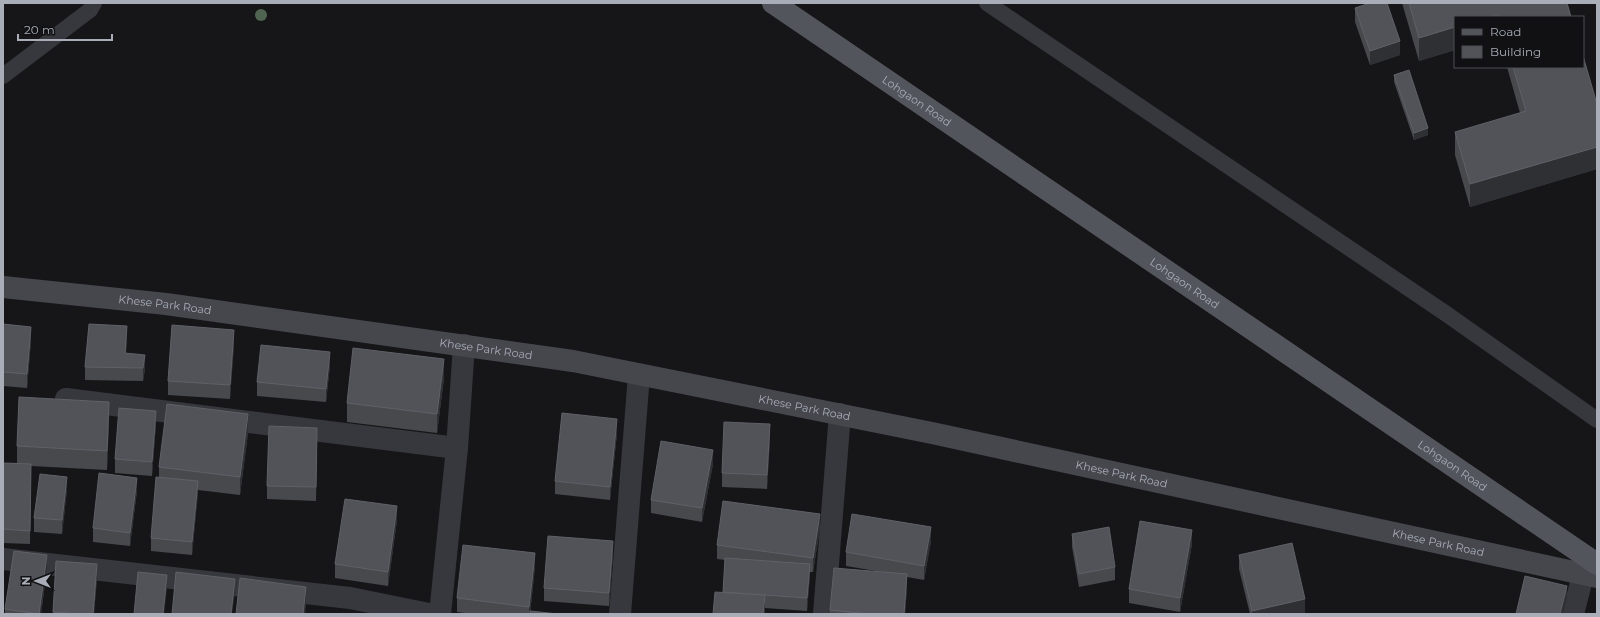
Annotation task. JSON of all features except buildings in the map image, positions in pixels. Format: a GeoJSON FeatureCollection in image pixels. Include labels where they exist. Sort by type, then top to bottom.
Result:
{"type":"FeatureCollection","features":[{"type":"Feature","properties":{"kind":"main road","name":"Lohgaon Road"},"geometry":{"type":"LineString","coordinates":[[773,3],[1592,572]]}},
{"type":"Feature","properties":{"kind":"street","name":"Khese Park Road"},"geometry":{"type":"LineString","coordinates":[[3,287],[166,304],[573,361],[840,414],[1592,572]]}},
{"type":"Feature","properties":{"kind":"street"},"geometry":{"type":"LineString","coordinates":[[440,614],[457,448],[464,345]]}},
{"type":"Feature","properties":{"kind":"street"},"geometry":{"type":"LineString","coordinates":[[620,614],[639,375]]}},
{"type":"Feature","properties":{"kind":"street"},"geometry":{"type":"LineString","coordinates":[[66,400],[457,448]]}},
{"type":"Feature","properties":{"kind":"street"},"geometry":{"type":"LineString","coordinates":[[824,614],[840,414]]}},
{"type":"Feature","properties":{"kind":"street"},"geometry":{"type":"LineString","coordinates":[[3,560],[349,606],[429,614]]}},
{"type":"Feature","properties":{"kind":"street"},"geometry":{"type":"LineString","coordinates":[[1574,614],[1592,572]]}},
{"type":"Feature","properties":{"kind":"lane"},"geometry":{"type":"LineString","coordinates":[[3,76],[90,10],[94,3]]}},
{"type":"Feature","properties":{"kind":"lane"},"geometry":{"type":"LineString","coordinates":[[987,3],[1445,313],[1597,420]]}}]}
